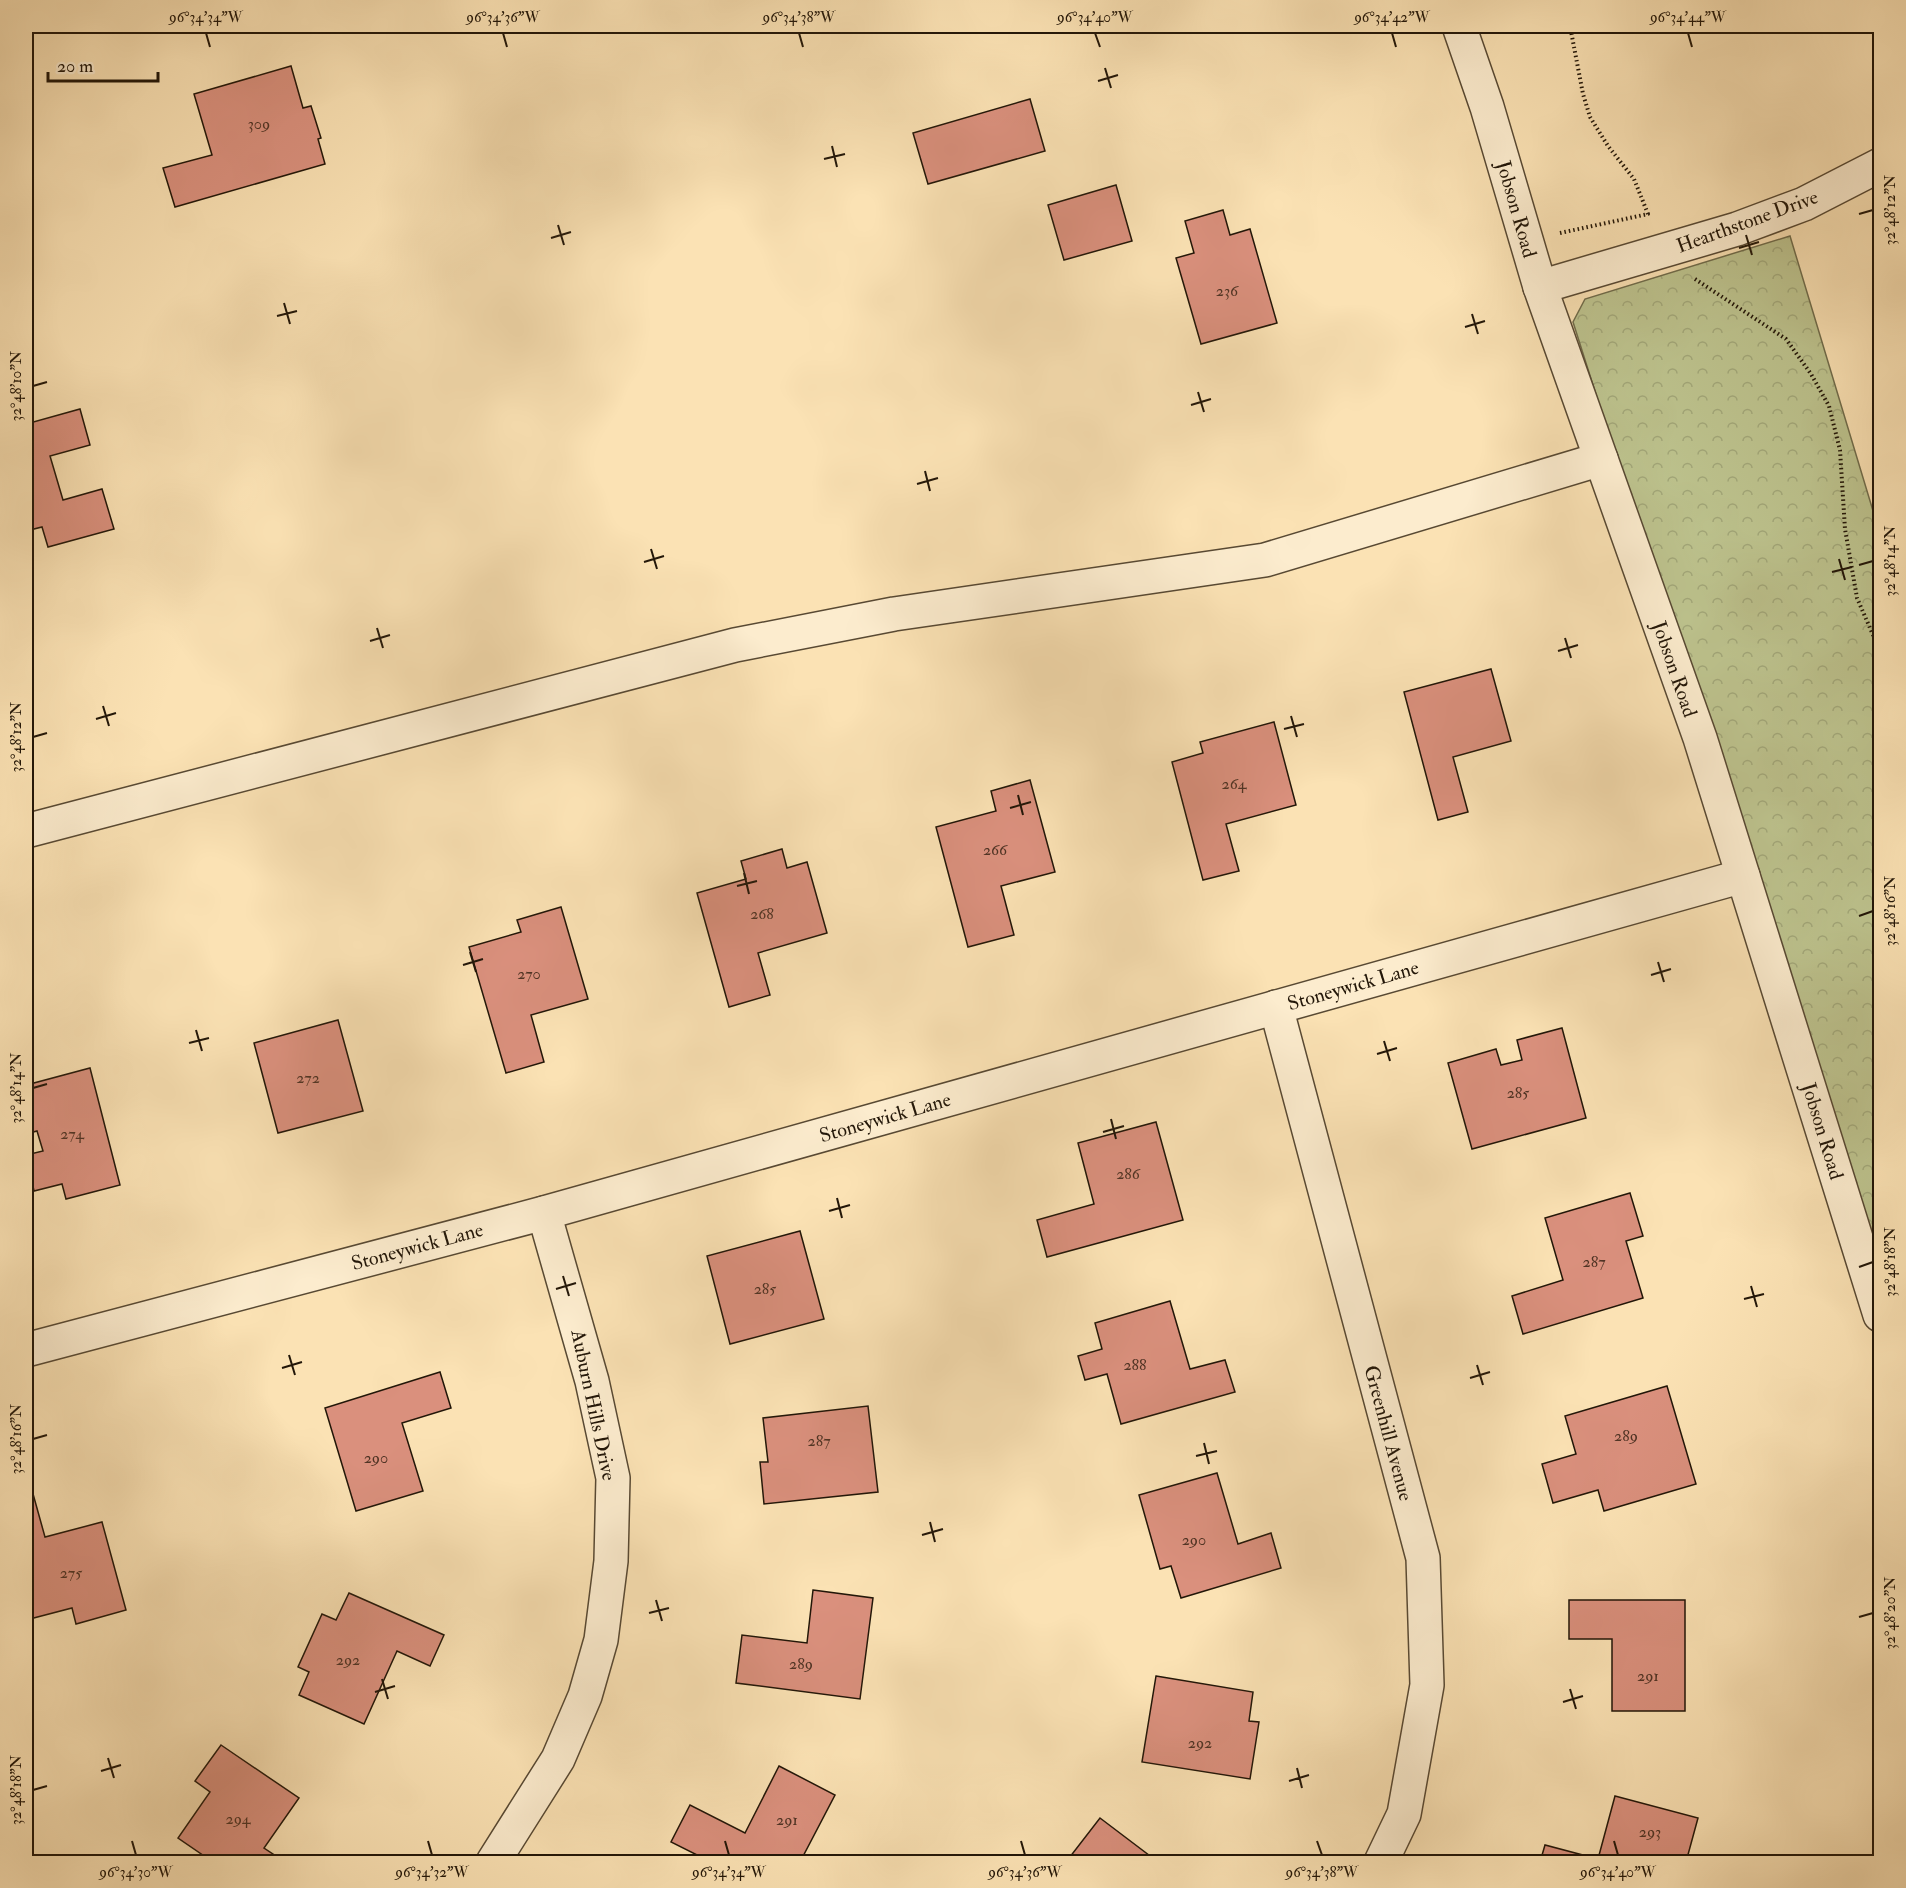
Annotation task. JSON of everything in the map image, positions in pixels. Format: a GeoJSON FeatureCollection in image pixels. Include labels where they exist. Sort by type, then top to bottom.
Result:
{"type":"FeatureCollection","features":[{"type":"Feature","properties":{"kind":"street","name":"Jobson Road"},"geometry":{"type":"LineString","coordinates":[[1459,26],[1487,107],[1540,287],[1700,738],[1881,1315]]}},
{"type":"Feature","properties":{"kind":"street","name":"Hearthstone Drive"},"geometry":{"type":"LineString","coordinates":[[1540,287],[1737,229],[1804,204],[1881,165]]}},
{"type":"Feature","properties":{"kind":"street"},"geometry":{"type":"LineString","coordinates":[[26,831],[735,645],[894,614],[1265,560],[1601,459]]}},
{"type":"Feature","properties":{"kind":"street","name":"Stoneywick Lane"},"geometry":{"type":"LineString","coordinates":[[26,1350],[544,1213],[1743,876]]}},
{"type":"Feature","properties":{"kind":"street","name":"Greenhill Avenue"},"geometry":{"type":"LineString","coordinates":[[1276,1007],[1422,1558],[1427,1685],[1404,1814],[1381,1863]]}},
{"type":"Feature","properties":{"kind":"street","name":"Auburn Hills Drive"},"geometry":{"type":"LineString","coordinates":[[493,1863],[558,1759],[585,1696],[601,1640],[611,1561],[613,1478],[592,1381],[544,1213]]}},
{"type":"Feature","properties":{"kind":"path"},"geometry":{"type":"LineString","coordinates":[[1556,234],[1648,214],[1634,180],[1608,146],[1590,117],[1583,94],[1570,26]]}},
{"type":"Feature","properties":{"kind":"path"},"geometry":{"type":"LineString","coordinates":[[1693,277],[1786,339],[1829,406],[1840,450],[1845,529],[1857,598],[1881,651]]}},
{"type":"Feature","properties":{"kind":"green space"},"geometry":{"type":"Polygon","coordinates":[[[1790,236],[1880,534],[1880,1290],[1573,322],[1585,299],[1790,236]]]}},
{"type":"Feature","properties":{"kind":"building"},"geometry":{"type":"Polygon","coordinates":[[[291,66],[303,108],[311,106],[321,138],[318,139],[325,164],[175,207],[163,168],[212,155],[194,94],[291,66]]]}},
{"type":"Feature","properties":{"kind":"building"},"geometry":{"type":"Polygon","coordinates":[[[1030,99],[1045,151],[928,184],[913,133],[1030,99]]]}},
{"type":"Feature","properties":{"kind":"building"},"geometry":{"type":"Polygon","coordinates":[[[1116,185],[1132,241],[1064,260],[1048,205],[1116,185]]]}},
{"type":"Feature","properties":{"kind":"building"},"geometry":{"type":"Polygon","coordinates":[[[1223,210],[1230,235],[1250,229],[1277,323],[1201,344],[1176,258],[1194,253],[1185,221],[1223,210]]]}},
{"type":"Feature","properties":{"kind":"building"},"geometry":{"type":"Polygon","coordinates":[[[80,409],[90,445],[50,456],[63,500],[102,489],[114,529],[48,547],[42,527],[26,531],[26,424],[80,409]]]}},
{"type":"Feature","properties":{"kind":"building"},"geometry":{"type":"Polygon","coordinates":[[[1491,669],[1511,741],[1453,757],[1468,812],[1438,820],[1404,692],[1491,669]]]}},
{"type":"Feature","properties":{"kind":"building"},"geometry":{"type":"Polygon","coordinates":[[[1274,722],[1296,805],[1226,824],[1239,871],[1203,880],[1172,762],[1203,753],[1200,742],[1274,722]]]}},
{"type":"Feature","properties":{"kind":"building"},"geometry":{"type":"Polygon","coordinates":[[[1030,780],[1055,872],[1001,886],[1014,935],[968,947],[936,827],[996,811],[991,791],[1030,780]]]}},
{"type":"Feature","properties":{"kind":"building"},"geometry":{"type":"Polygon","coordinates":[[[782,849],[787,868],[807,862],[827,933],[758,953],[770,995],[729,1007],[697,893],[746,879],[741,861],[782,849]]]}},
{"type":"Feature","properties":{"kind":"building"},"geometry":{"type":"Polygon","coordinates":[[[561,907],[588,999],[531,1015],[544,1062],[506,1073],[469,947],[521,932],[517,920],[561,907]]]}},
{"type":"Feature","properties":{"kind":"building"},"geometry":{"type":"Polygon","coordinates":[[[338,1020],[363,1111],[278,1133],[254,1043],[338,1020]]]}},
{"type":"Feature","properties":{"kind":"building"},"geometry":{"type":"Polygon","coordinates":[[[1562,1028],[1586,1118],[1472,1149],[1448,1063],[1496,1049],[1501,1065],[1522,1060],[1517,1040],[1562,1028]]]}},
{"type":"Feature","properties":{"kind":"building"},"geometry":{"type":"Polygon","coordinates":[[[26,1068],[30,1084],[90,1068],[120,1185],[66,1199],[62,1184],[34,1191],[26,1155],[43,1151],[37,1131],[26,1134],[26,1068]]]}},
{"type":"Feature","properties":{"kind":"building"},"geometry":{"type":"Polygon","coordinates":[[[1156,1122],[1183,1220],[1047,1257],[1037,1220],[1094,1204],[1078,1143],[1156,1122]]]}},
{"type":"Feature","properties":{"kind":"building"},"geometry":{"type":"Polygon","coordinates":[[[1630,1193],[1643,1236],[1626,1241],[1643,1298],[1523,1334],[1512,1296],[1563,1280],[1545,1218],[1630,1193]]]}},
{"type":"Feature","properties":{"kind":"building"},"geometry":{"type":"Polygon","coordinates":[[[800,1231],[824,1319],[730,1344],[707,1256],[800,1231]]]}},
{"type":"Feature","properties":{"kind":"building"},"geometry":{"type":"Polygon","coordinates":[[[1170,1301],[1190,1369],[1225,1360],[1235,1392],[1121,1424],[1107,1374],[1085,1380],[1078,1356],[1102,1349],[1095,1323],[1170,1301]]]}},
{"type":"Feature","properties":{"kind":"building"},"geometry":{"type":"Polygon","coordinates":[[[440,1372],[451,1408],[402,1423],[423,1491],[356,1511],[325,1408],[440,1372]]]}},
{"type":"Feature","properties":{"kind":"building"},"geometry":{"type":"Polygon","coordinates":[[[1667,1386],[1696,1484],[1604,1511],[1598,1490],[1553,1503],[1542,1464],[1576,1454],[1565,1416],[1667,1386]]]}},
{"type":"Feature","properties":{"kind":"building"},"geometry":{"type":"Polygon","coordinates":[[[868,1406],[878,1492],[764,1504],[760,1462],[768,1462],[763,1418],[868,1406]]]}},
{"type":"Feature","properties":{"kind":"building"},"geometry":{"type":"Polygon","coordinates":[[[1217,1473],[1238,1544],[1271,1533],[1281,1568],[1181,1598],[1171,1566],[1160,1569],[1139,1495],[1217,1473]]]}},
{"type":"Feature","properties":{"kind":"building"},"geometry":{"type":"Polygon","coordinates":[[[30,1483],[45,1537],[102,1522],[126,1610],[76,1624],[72,1608],[26,1620],[26,1484],[30,1483]]]}},
{"type":"Feature","properties":{"kind":"building"},"geometry":{"type":"Polygon","coordinates":[[[813,1590],[873,1598],[860,1699],[736,1683],[742,1635],[807,1643],[813,1590]]]}},
{"type":"Feature","properties":{"kind":"building"},"geometry":{"type":"Polygon","coordinates":[[[349,1593],[444,1635],[430,1666],[397,1651],[364,1724],[299,1695],[309,1672],[298,1667],[322,1614],[336,1620],[349,1593]]]}},
{"type":"Feature","properties":{"kind":"building"},"geometry":{"type":"Polygon","coordinates":[[[1569,1600],[1685,1600],[1685,1711],[1612,1711],[1612,1639],[1569,1639],[1569,1600]]]}},
{"type":"Feature","properties":{"kind":"building"},"geometry":{"type":"Polygon","coordinates":[[[1156,1676],[1253,1692],[1249,1721],[1259,1722],[1250,1779],[1142,1762],[1156,1676]]]}},
{"type":"Feature","properties":{"kind":"building"},"geometry":{"type":"Polygon","coordinates":[[[221,1745],[299,1798],[264,1848],[285,1862],[213,1862],[178,1838],[210,1792],[195,1781],[221,1745]]]}},
{"type":"Feature","properties":{"kind":"building"},"geometry":{"type":"Polygon","coordinates":[[[779,1766],[835,1795],[800,1862],[711,1862],[671,1842],[690,1805],[745,1833],[779,1766]]]}},
{"type":"Feature","properties":{"kind":"building"},"geometry":{"type":"Polygon","coordinates":[[[1615,1796],[1698,1818],[1686,1862],[1540,1862],[1545,1845],[1598,1859],[1615,1796]]]}},
{"type":"Feature","properties":{"kind":"building"},"geometry":{"type":"Polygon","coordinates":[[[1100,1818],[1158,1862],[1066,1862],[1100,1818]]]}}]}
